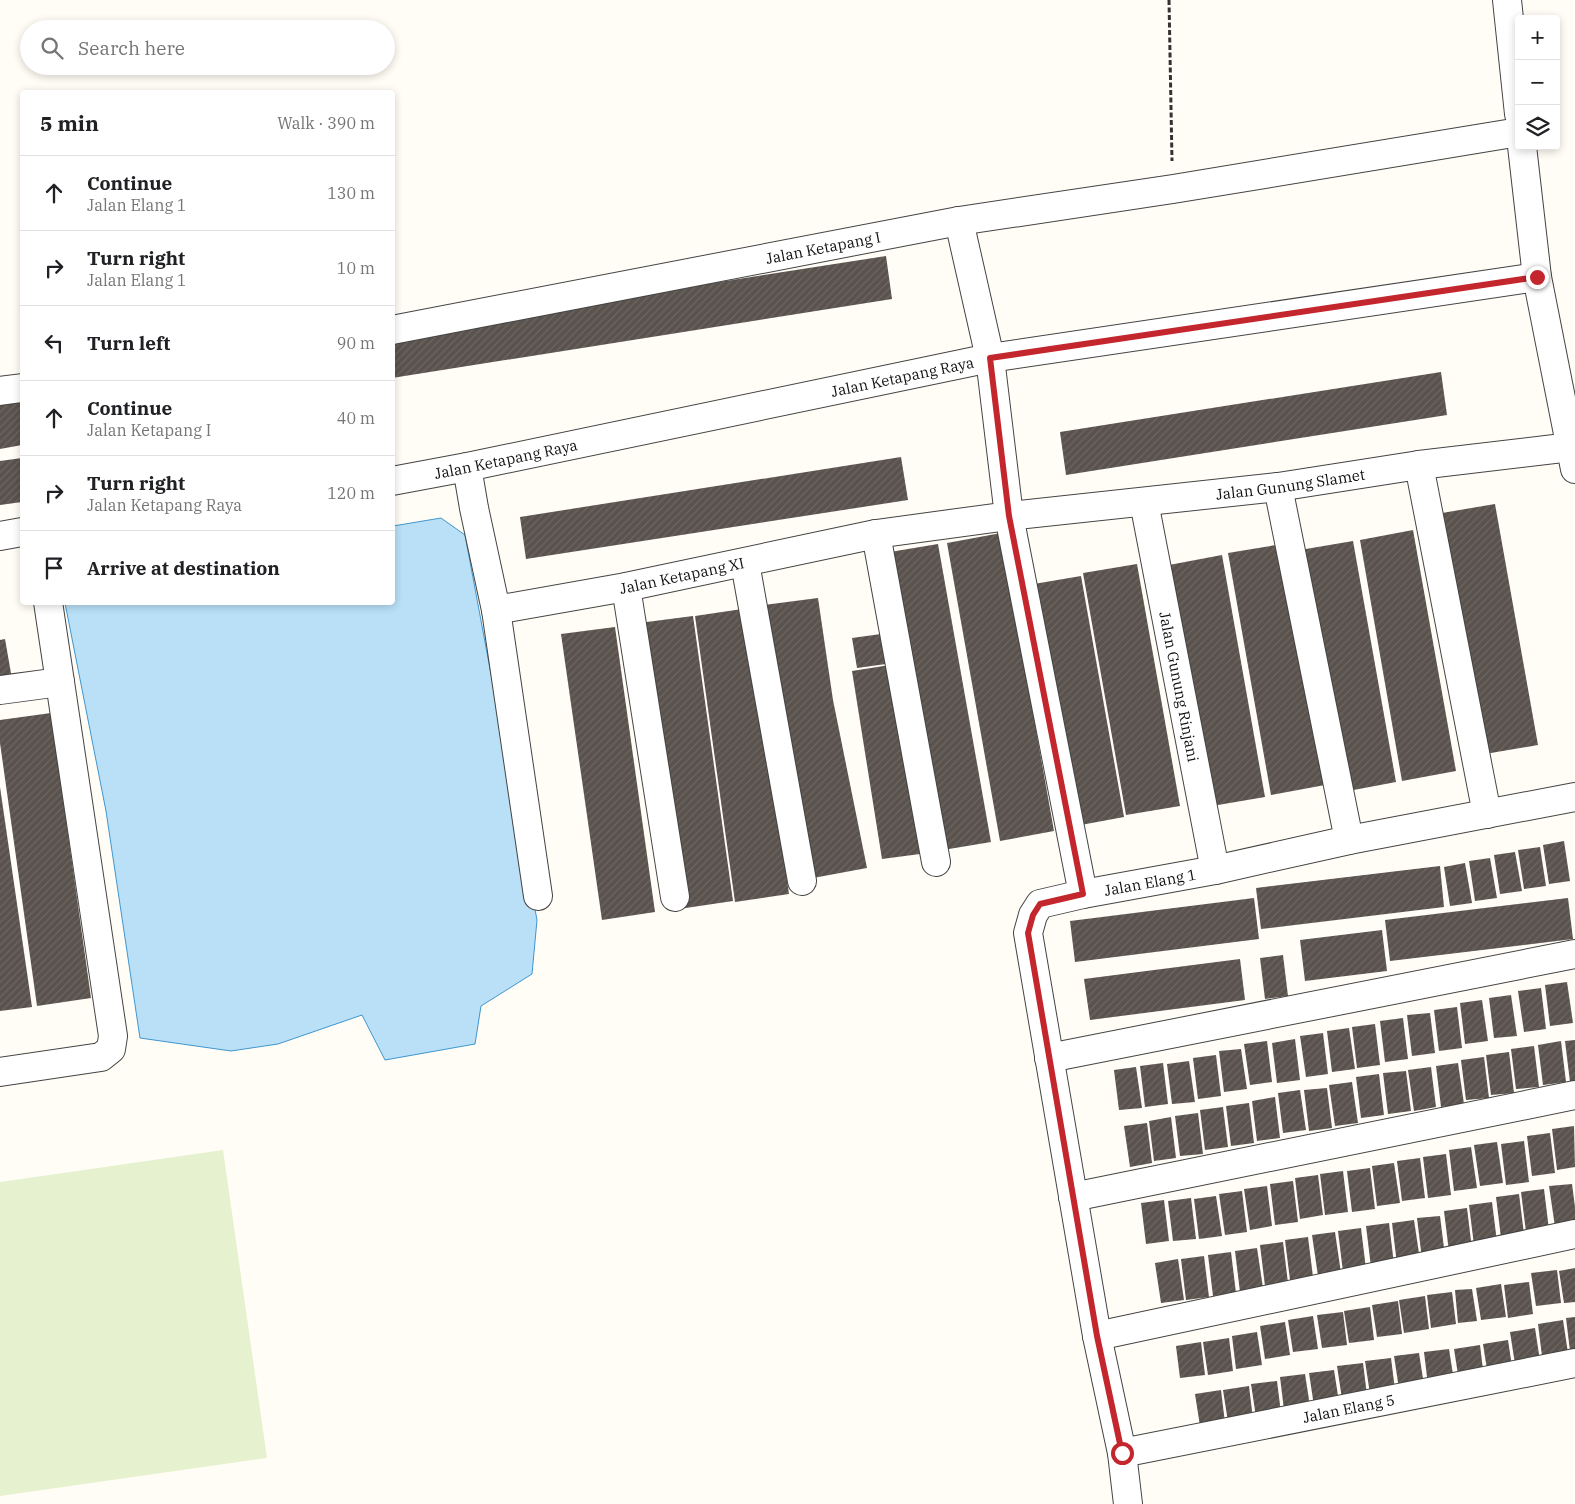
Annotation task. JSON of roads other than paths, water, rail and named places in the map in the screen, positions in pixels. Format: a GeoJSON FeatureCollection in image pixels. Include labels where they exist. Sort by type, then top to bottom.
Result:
{"type":"FeatureCollection","features":[{"type":"Feature","properties":{"kind":"street"},"geometry":{"type":"LineString","coordinates":[[1507,0],[1518,105]]}},
{"type":"Feature","properties":{"kind":"street","name":"Jalan Ketapang I"},"geometry":{"type":"LineString","coordinates":[[395,329],[959,221],[1173,189],[1515,133]]}},
{"type":"Feature","properties":{"kind":"street"},"geometry":{"type":"LineString","coordinates":[[1522,150],[1537,277],[1573,458]]}},
{"type":"Feature","properties":{"kind":"street"},"geometry":{"type":"LineString","coordinates":[[959,221],[990,358],[1009,516],[1083,894]]}},
{"type":"Feature","properties":{"kind":"street","name":"Jalan Ketapang Raya"},"geometry":{"type":"LineString","coordinates":[[395,480],[468,467],[990,358],[1537,277]]}},
{"type":"Feature","properties":{"kind":"street"},"geometry":{"type":"LineString","coordinates":[[0,391],[20,388]]}},
{"type":"Feature","properties":{"kind":"street","name":"Jalan Gunung Slamet"},"geometry":{"type":"LineString","coordinates":[[1009,516],[1278,487],[1419,465],[1573,458]]}},
{"type":"Feature","properties":{"kind":"street"},"geometry":{"type":"LineString","coordinates":[[1419,465],[1488,814]]}},
{"type":"Feature","properties":{"kind":"street"},"geometry":{"type":"LineString","coordinates":[[468,467],[474,508],[496,610],[538,896]]}},
{"type":"Feature","properties":{"kind":"street"},"geometry":{"type":"LineString","coordinates":[[1278,487],[1349,840]]}},
{"type":"Feature","properties":{"kind":"street","name":"Jalan Gunung Rinjani"},"geometry":{"type":"LineString","coordinates":[[1144,502],[1215,870]]}},
{"type":"Feature","properties":{"kind":"street","name":"Jalan Ketapang XI"},"geometry":{"type":"LineString","coordinates":[[496,610],[626,588],[876,534],[1009,516]]}},
{"type":"Feature","properties":{"kind":"street"},"geometry":{"type":"LineString","coordinates":[[0,536],[20,532]]}},
{"type":"Feature","properties":{"kind":"street"},"geometry":{"type":"LineString","coordinates":[[876,534],[936,862]]}},
{"type":"Feature","properties":{"kind":"street"},"geometry":{"type":"LineString","coordinates":[[745,563],[802,881]]}},
{"type":"Feature","properties":{"kind":"street"},"geometry":{"type":"LineString","coordinates":[[626,588],[675,897]]}},
{"type":"Feature","properties":{"kind":"street"},"geometry":{"type":"LineString","coordinates":[[0,1072],[101,1057],[111,1049],[112,1036],[48,605]]}},
{"type":"Feature","properties":{"kind":"street"},"geometry":{"type":"LineString","coordinates":[[0,690],[60,682]]}},
{"type":"Feature","properties":{"kind":"street","name":"Jalan Elang 1"},"geometry":{"type":"LineString","coordinates":[[1128,1504],[1122,1453],[1097,1336],[1028,933],[1033,915],[1040,904],[1083,894],[1215,870],[1349,840],[1575,797]]}},
{"type":"Feature","properties":{"kind":"street"},"geometry":{"type":"LineString","coordinates":[[1049,1058],[1575,954]]}},
{"type":"Feature","properties":{"kind":"street"},"geometry":{"type":"LineString","coordinates":[[1073,1197],[1575,1095]]}},
{"type":"Feature","properties":{"kind":"street"},"geometry":{"type":"LineString","coordinates":[[1097,1336],[1575,1234]]}},
{"type":"Feature","properties":{"kind":"street","name":"Jalan Elang 5"},"geometry":{"type":"LineString","coordinates":[[1122,1453],[1575,1363]]}},
{"type":"Feature","properties":{"kind":"water"},"geometry":{"type":"Polygon","coordinates":[[[441,518],[465,535],[537,920],[532,974],[481,1006],[475,1044],[385,1060],[362,1015],[278,1044],[231,1051],[140,1038],[106,811],[65,605],[395,605],[395,526],[441,518]]]}}]}
